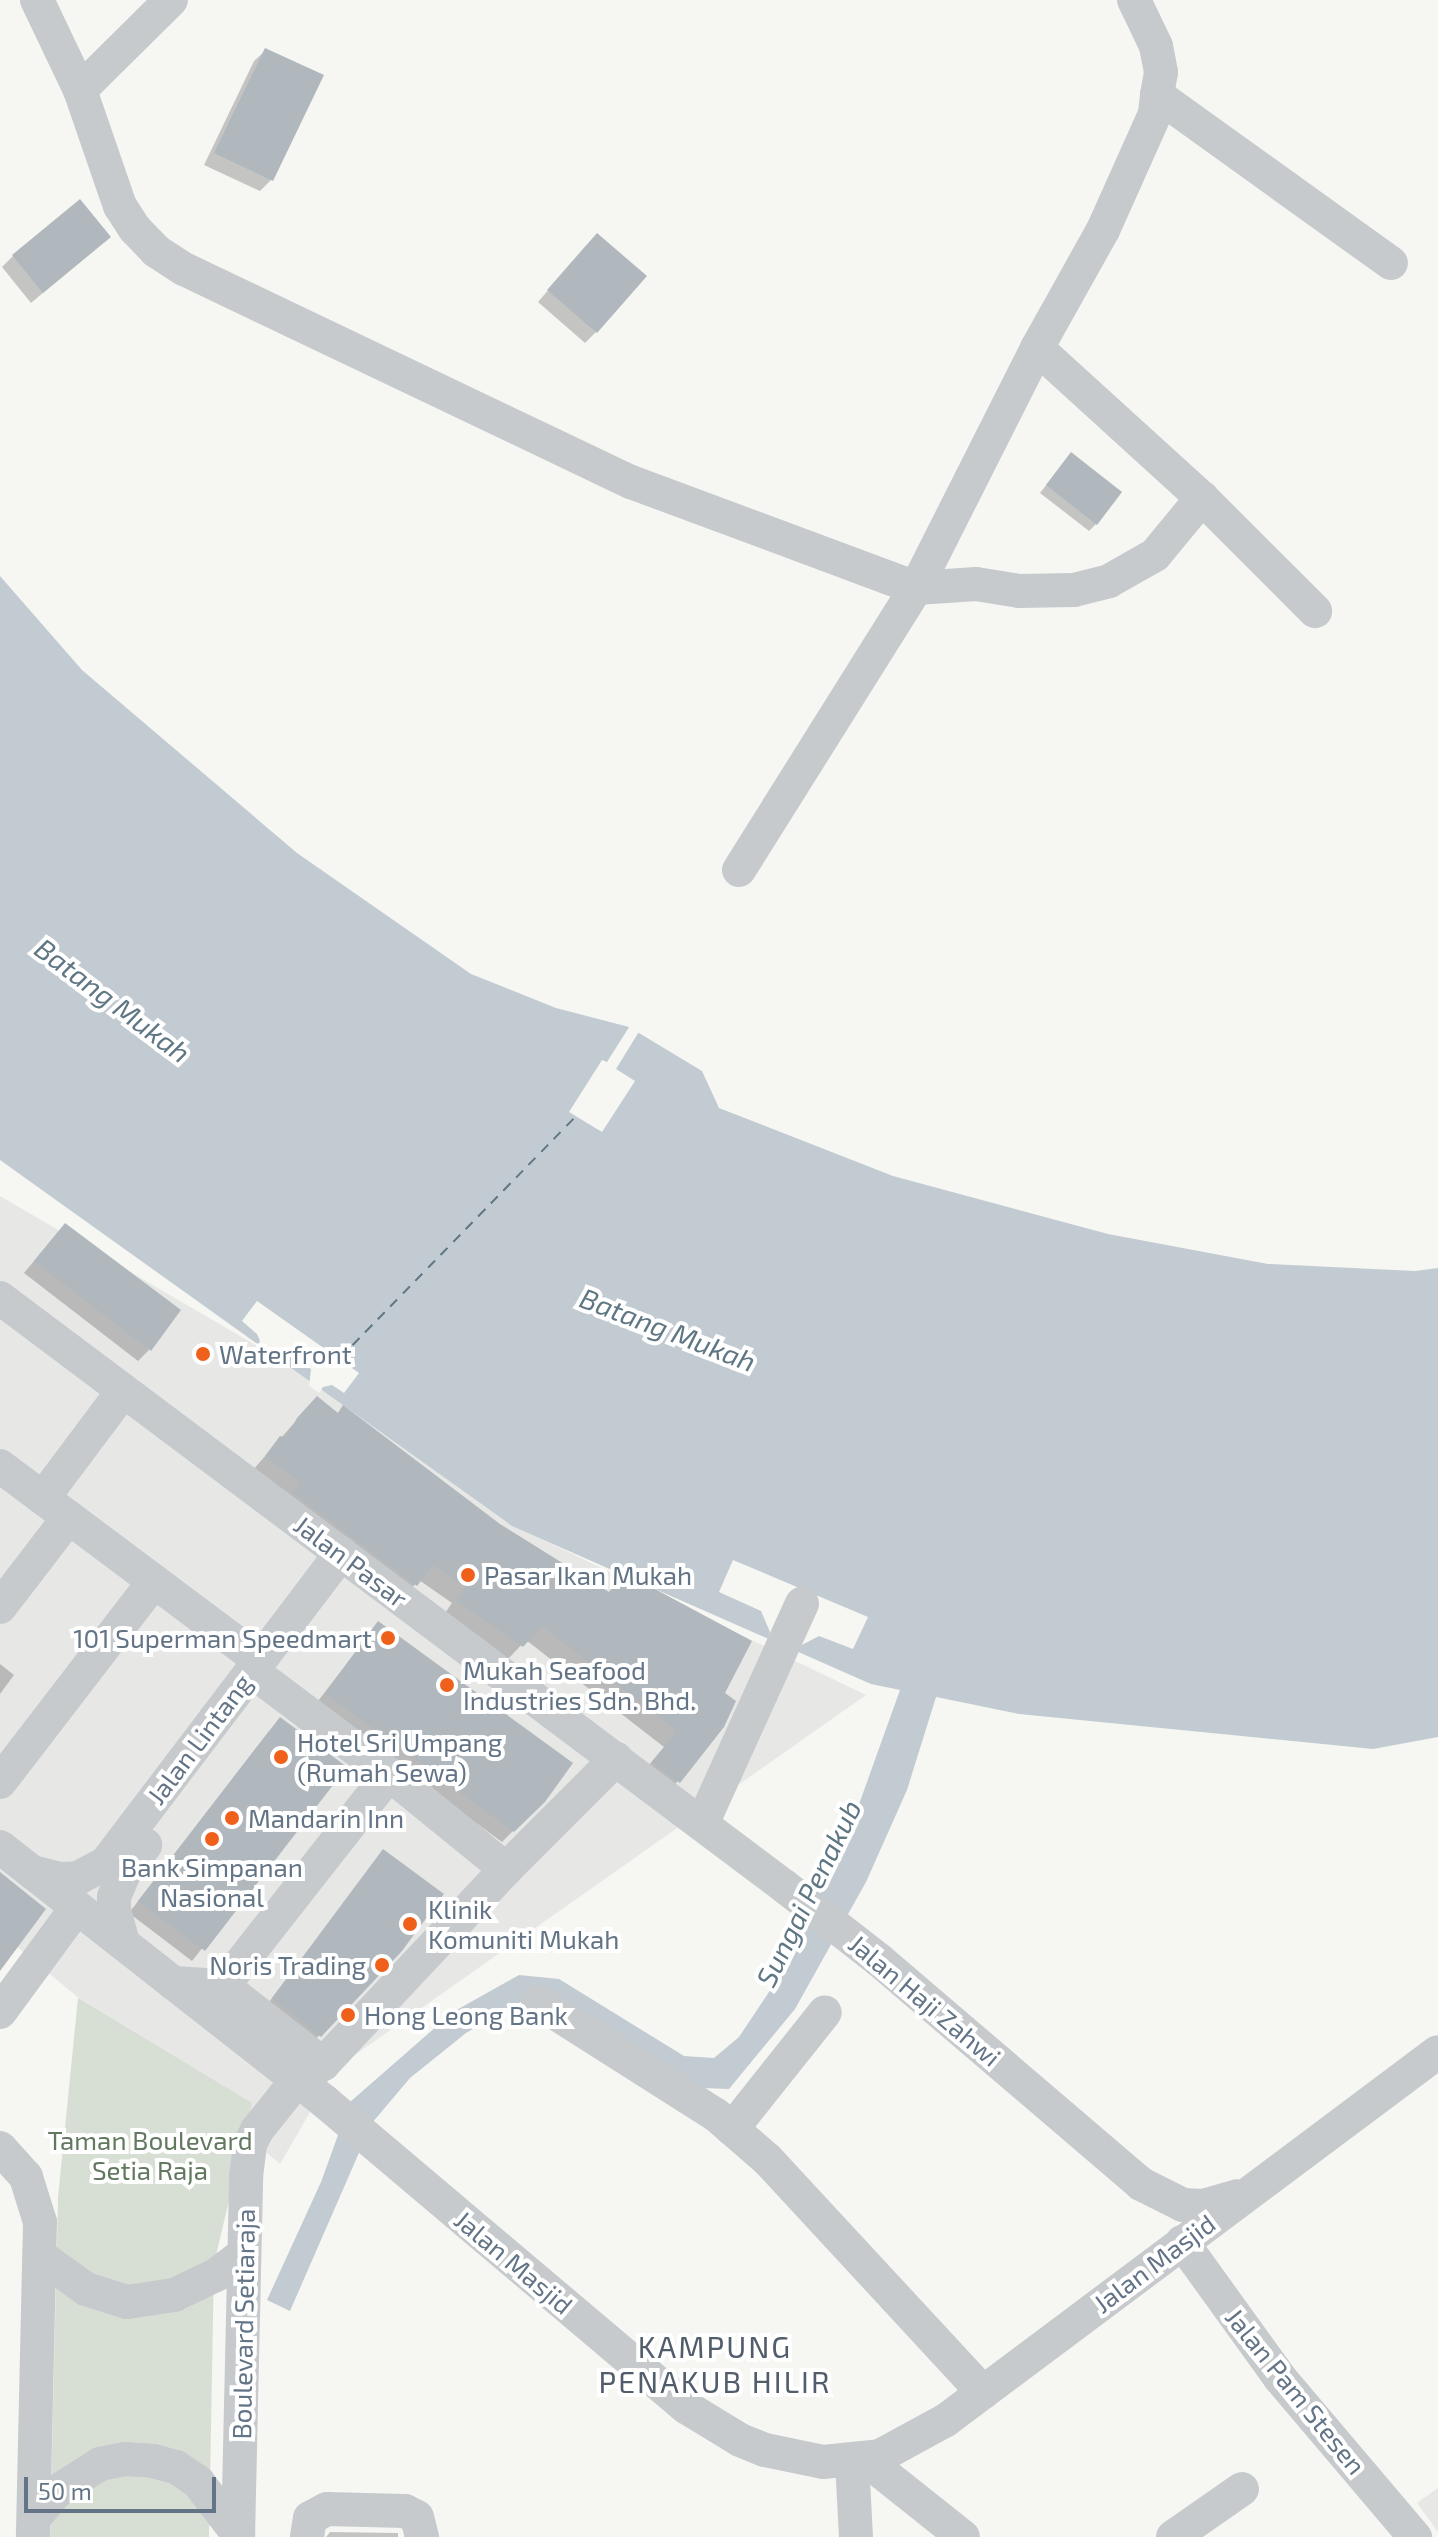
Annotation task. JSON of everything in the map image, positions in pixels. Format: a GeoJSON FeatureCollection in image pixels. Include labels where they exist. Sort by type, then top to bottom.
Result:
{"type":"FeatureCollection","features":[{"type":"Feature","properties":{"kind":"street"},"geometry":{"type":"LineString","coordinates":[[37,0],[80,90],[120,206],[135,229],[156,251],[184,269],[631,482],[916,588],[976,584],[1019,591],[1074,590],[1109,581],[1155,555],[1202,498]]}},
{"type":"Feature","properties":{"kind":"street"},"geometry":{"type":"LineString","coordinates":[[80,90],[171,0]]}},
{"type":"Feature","properties":{"kind":"street"},"geometry":{"type":"LineString","coordinates":[[739,870],[916,588],[1037,348],[1103,230],[1155,114],[1161,72],[1156,46],[1134,0]]}},
{"type":"Feature","properties":{"kind":"street"},"geometry":{"type":"LineString","coordinates":[[1157,95],[1391,263]]}},
{"type":"Feature","properties":{"kind":"street"},"geometry":{"type":"LineString","coordinates":[[1037,348],[1202,498],[1315,611]]}},
{"type":"Feature","properties":{"kind":"street","name":"Jalan Pasar"},"geometry":{"type":"LineString","coordinates":[[0,1298],[702,1824]]}},
{"type":"Feature","properties":{"kind":"street"},"geometry":{"type":"LineString","coordinates":[[0,1607],[123,1391]]}},
{"type":"Feature","properties":{"kind":"street"},"geometry":{"type":"LineString","coordinates":[[0,1466],[154,1581],[506,1869]]}},
{"type":"Feature","properties":{"kind":"street","name":"Jalan Lintang"},"geometry":{"type":"LineString","coordinates":[[32,1871],[61,1879],[78,1878],[106,1863],[264,1671],[349,1559]]}},
{"type":"Feature","properties":{"kind":"street"},"geometry":{"type":"LineString","coordinates":[[0,1782],[154,1581]]}},
{"type":"Feature","properties":{"kind":"street"},"geometry":{"type":"LineString","coordinates":[[702,1824],[802,1604]]}},
{"type":"Feature","properties":{"kind":"street","name":"Jalan Lintang"},"geometry":{"type":"LineString","coordinates":[[123,1943],[114,1910],[114,1897],[125,1871],[264,1671]]}},
{"type":"Feature","properties":{"kind":"street"},"geometry":{"type":"LineString","coordinates":[[310,2072],[616,1759]]}},
{"type":"Feature","properties":{"kind":"street"},"geometry":{"type":"LineString","coordinates":[[223,1986],[389,1774]]}},
{"type":"Feature","properties":{"kind":"street","name":"Jalan Haji Zahwi"},"geometry":{"type":"LineString","coordinates":[[702,1824],[879,1960],[1141,2184],[1183,2205],[1203,2206],[1251,2190]]}},
{"type":"Feature","properties":{"kind":"street"},"geometry":{"type":"LineString","coordinates":[[0,1847],[173,1983],[310,2072]]}},
{"type":"Feature","properties":{"kind":"street"},"geometry":{"type":"LineString","coordinates":[[0,2012],[77,1907]]}},
{"type":"Feature","properties":{"kind":"street"},"geometry":{"type":"LineString","coordinates":[[173,1983],[223,1986],[310,2072]]}},
{"type":"Feature","properties":{"kind":"street"},"geometry":{"type":"LineString","coordinates":[[538,2002],[732,2129],[823,2217],[983,2392]]}},
{"type":"Feature","properties":{"kind":"street"},"geometry":{"type":"LineString","coordinates":[[732,2129],[825,2012]]}},
{"type":"Feature","properties":{"kind":"street","name":"Jalan Masjid"},"geometry":{"type":"LineString","coordinates":[[310,2072],[324,2101],[659,2386],[712,2424],[765,2450],[823,2462],[859,2460],[913,2440],[983,2392],[1438,2052]]}},
{"type":"Feature","properties":{"kind":"street","name":"Boulevard Setiaraja"},"geometry":{"type":"LineString","coordinates":[[238,2536],[244,2254],[250,2144],[266,2117],[310,2072]]}},
{"type":"Feature","properties":{"kind":"street"},"geometry":{"type":"LineString","coordinates":[[0,2148],[18,2165],[33,2190],[40,2222],[33,2527]]}},
{"type":"Feature","properties":{"kind":"street","name":"Jalan Haji Zahwi"},"geometry":{"type":"LineString","coordinates":[[1141,2184],[1161,2220],[1161,2245],[1168,2252]]}},
{"type":"Feature","properties":{"kind":"street","name":"Jalan Pam Stesen"},"geometry":{"type":"LineString","coordinates":[[1168,2252],[1415,2537]]}},
{"type":"Feature","properties":{"kind":"street"},"geometry":{"type":"LineString","coordinates":[[40,2256],[86,2289],[127,2302],[174,2295],[216,2275],[244,2254]]}},
{"type":"Feature","properties":{"kind":"street"},"geometry":{"type":"LineString","coordinates":[[33,2527],[56,2492],[100,2464],[126,2459],[176,2467],[198,2482],[238,2536]]}},
{"type":"Feature","properties":{"kind":"street"},"geometry":{"type":"LineString","coordinates":[[856,2537],[859,2460]]}},
{"type":"Feature","properties":{"kind":"street"},"geometry":{"type":"LineString","coordinates":[[859,2460],[963,2537]]}},
{"type":"Feature","properties":{"kind":"street"},"geometry":{"type":"LineString","coordinates":[[1173,2537],[1242,2489]]}},
{"type":"Feature","properties":{"kind":"street"},"geometry":{"type":"LineString","coordinates":[[307,2537],[310,2518],[327,2509],[405,2511],[417,2517],[422,2537]]}},
{"type":"Feature","properties":{"kind":"shaded area"},"geometry":{"type":"Polygon","coordinates":[[[0,1196],[276,1357],[506,1522],[866,1695],[335,2069],[280,2164],[0,1933],[0,1196]]]}},
{"type":"Feature","properties":{"kind":"shaded area"},"geometry":{"type":"Polygon","coordinates":[[[1438,2488],[1438,2532],[1417,2503],[1438,2488]]]}},
{"type":"Feature","properties":{"kind":"green space","name":"Taman Boulevard Setia Raja"},"geometry":{"type":"Polygon","coordinates":[[[78,1998],[252,2103],[214,2264],[209,2537],[50,2537],[58,2197],[78,1998]]]}},
{"type":"Feature","properties":{"kind":"water","name":"Batang Mukah"},"geometry":{"type":"Polygon","coordinates":[[[0,576],[82,670],[297,853],[471,974],[556,1008],[629,1027],[702,1071],[719,1108],[893,1176],[1108,1234],[1268,1264],[1415,1271],[1438,1268],[1438,1737],[1373,1749],[1019,1714],[936,1697],[907,1790],[866,1882],[795,2009],[729,2089],[701,2088],[528,1998],[466,2033],[410,2078],[372,2123],[290,2311],[267,2300],[321,2182],[350,2102],[453,2012],[519,1975],[559,1979],[684,2056],[714,2058],[739,2037],[777,1980],[820,1895],[858,1807],[900,1690],[871,1684],[512,1526],[0,1160],[0,576]]]}},
{"type":"Feature","properties":{"kind":"pier"},"geometry":{"type":"Polygon","coordinates":[[[631,1024],[640,1030],[616,1069],[635,1081],[602,1132],[569,1112],[602,1060],[607,1062],[631,1024]]]}},
{"type":"Feature","properties":{"kind":"pier"},"geometry":{"type":"Polygon","coordinates":[[[257,1301],[359,1373],[344,1393],[332,1385],[323,1387],[319,1393],[309,1386],[311,1369],[283,1350],[274,1360],[257,1349],[260,1341],[257,1334],[242,1321],[257,1301]]]}},
{"type":"Feature","properties":{"kind":"pier"},"geometry":{"type":"Polygon","coordinates":[[[733,1560],[868,1617],[853,1649],[819,1636],[800,1646],[768,1639],[770,1632],[761,1611],[719,1592],[733,1560]]]}},
{"type":"Feature","properties":{"kind":"building"},"geometry":{"type":"Polygon","coordinates":[[[265,48],[324,75],[273,181],[214,153],[265,48]]]}},
{"type":"Feature","properties":{"kind":"building"},"geometry":{"type":"Polygon","coordinates":[[[80,199],[111,237],[43,293],[12,255],[80,199]]]}},
{"type":"Feature","properties":{"kind":"building"},"geometry":{"type":"Polygon","coordinates":[[[597,233],[647,276],[597,333],[547,290],[597,233]]]}},
{"type":"Feature","properties":{"kind":"building"},"geometry":{"type":"Polygon","coordinates":[[[1071,452],[1122,492],[1097,525],[1046,485],[1071,452]]]}},
{"type":"Feature","properties":{"kind":"building"},"geometry":{"type":"Polygon","coordinates":[[[65,1223],[181,1310],[151,1351],[34,1261],[65,1223]]]}},
{"type":"Feature","properties":{"kind":"building"},"geometry":{"type":"Polygon","coordinates":[[[317,1396],[338,1413],[343,1405],[500,1524],[609,1592],[625,1573],[752,1641],[725,1693],[736,1701],[724,1727],[680,1783],[652,1762],[677,1731],[542,1626],[523,1647],[456,1600],[466,1587],[433,1565],[417,1586],[293,1493],[300,1482],[265,1456],[280,1436],[286,1438],[297,1418],[317,1396]]]}},
{"type":"Feature","properties":{"kind":"building"},"geometry":{"type":"Polygon","coordinates":[[[378,1621],[573,1763],[545,1802],[514,1832],[325,1693],[378,1621]]]}},
{"type":"Feature","properties":{"kind":"building"},"geometry":{"type":"Polygon","coordinates":[[[280,1717],[347,1767],[205,1951],[138,1901],[280,1717]]]}},
{"type":"Feature","properties":{"kind":"building"},"geometry":{"type":"Polygon","coordinates":[[[383,1849],[444,1894],[402,1951],[321,2037],[272,1998],[383,1849]]]}},
{"type":"Feature","properties":{"kind":"building"},"geometry":{"type":"Polygon","coordinates":[[[0,1872],[46,1909],[0,1971],[0,1872]]]}},
{"type":"Feature","properties":{"kind":"ferry route"},"geometry":{"type":"LineString","coordinates":[[340,1358],[576,1116]]}},
{"type":"Feature","properties":{"kind":"place","name":"Waterfront"},"geometry":{"type":"Point","coordinates":[203,1354]}},
{"type":"Feature","properties":{"kind":"place","name":"Pasar Ikan Mukah"},"geometry":{"type":"Point","coordinates":[468,1575]}},
{"type":"Feature","properties":{"kind":"place","name":"101 Superman Speedmart"},"geometry":{"type":"Point","coordinates":[388,1638]}},
{"type":"Feature","properties":{"kind":"place","name":"Mukah Seafood Industries Sdn. Bhd."},"geometry":{"type":"Point","coordinates":[447,1685]}},
{"type":"Feature","properties":{"kind":"place","name":"Hotel Sri Umpang (Rumah Sewa)"},"geometry":{"type":"Point","coordinates":[281,1757]}},
{"type":"Feature","properties":{"kind":"place","name":"Mandarin Inn"},"geometry":{"type":"Point","coordinates":[232,1818]}},
{"type":"Feature","properties":{"kind":"place","name":"Bank Simpanan Nasional"},"geometry":{"type":"Point","coordinates":[212,1839]}},
{"type":"Feature","properties":{"kind":"place","name":"Klinik Komuniti Mukah"},"geometry":{"type":"Point","coordinates":[410,1924]}},
{"type":"Feature","properties":{"kind":"place","name":"Noris Trading"},"geometry":{"type":"Point","coordinates":[382,1965]}},
{"type":"Feature","properties":{"kind":"place","name":"Hong Leong Bank"},"geometry":{"type":"Point","coordinates":[348,2015]}},
{"type":"Feature","properties":{"kind":"district","name":"KAMPUNG PENAKUB HILIR"},"geometry":{"type":"Point","coordinates":[715,2363]}},
{"type":"Feature","properties":{"kind":"water label","name":"Sungai Penakub"},"geometry":{"type":"Point","coordinates":[808,1893]}}]}
